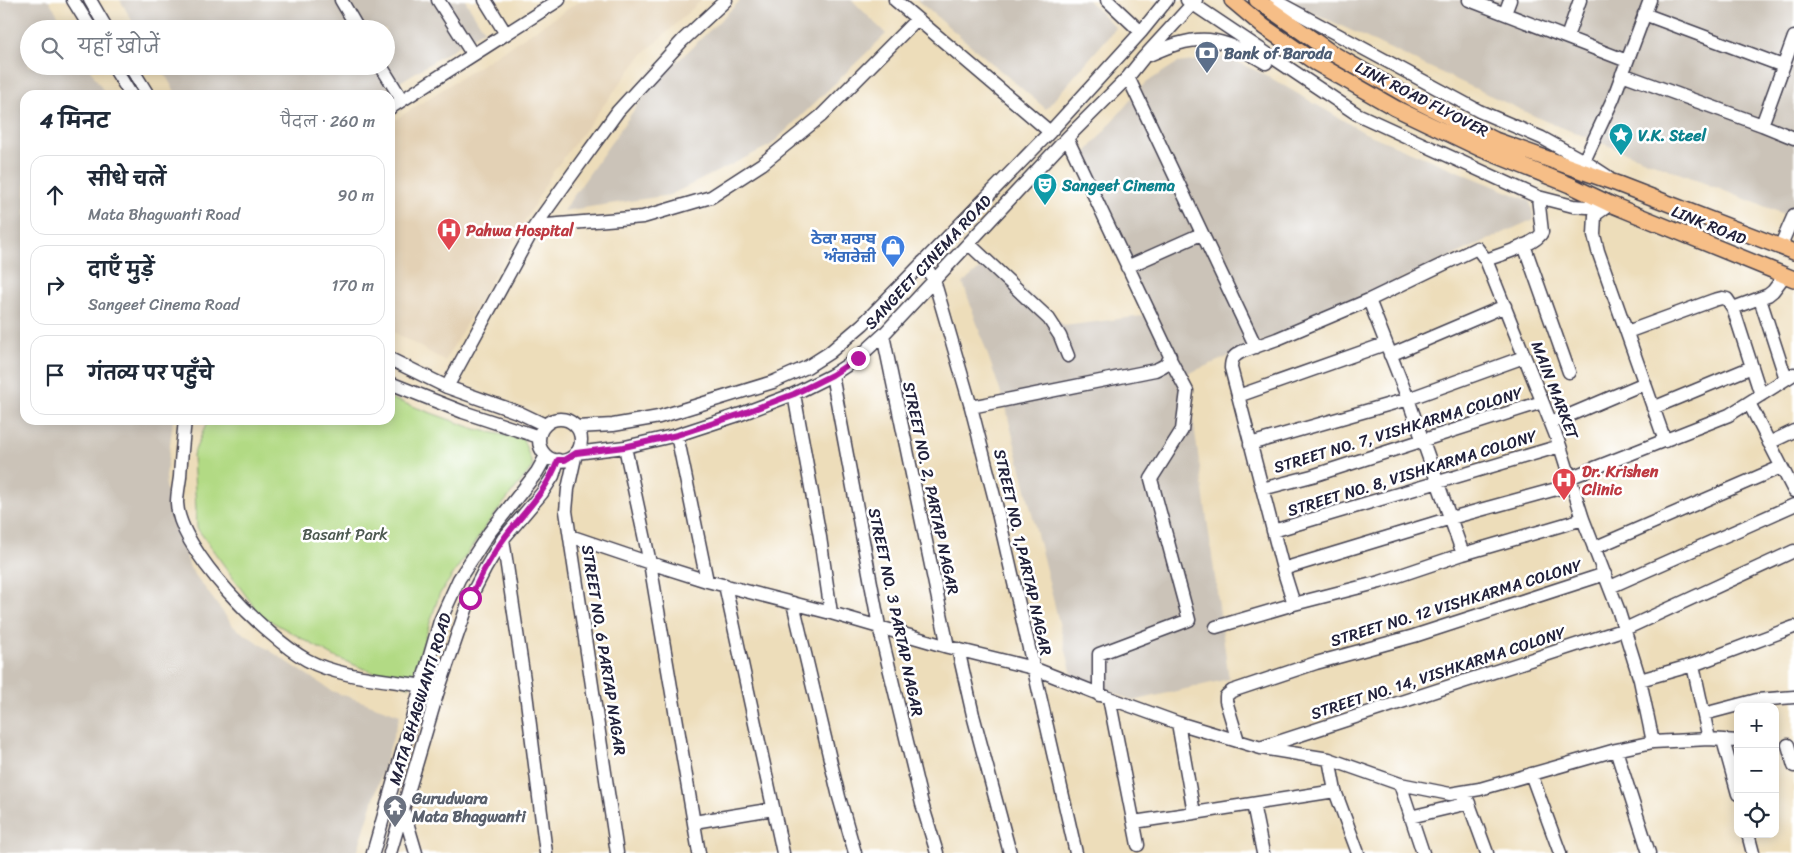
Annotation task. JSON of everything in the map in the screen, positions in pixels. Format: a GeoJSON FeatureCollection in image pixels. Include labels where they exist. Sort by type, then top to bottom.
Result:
{"type":"FeatureCollection","features":[{"type":"Feature","properties":{"kind":"main road","name":"LINK ROAD FLYOVER"},"geometry":{"type":"LineString","coordinates":[[1232,0],[1264,27],[1316,63],[1395,108],[1481,149],[1570,185],[1610,204]]}},
{"type":"Feature","properties":{"kind":"main road","name":"LINK ROAD FLYOVER"},"geometry":{"type":"LineString","coordinates":[[1256,0],[1332,54],[1410,98],[1495,140],[1618,184]]}},
{"type":"Feature","properties":{"kind":"main road","name":"LINK ROAD"},"geometry":{"type":"LineString","coordinates":[[1618,184],[1787,250]]}},
{"type":"Feature","properties":{"kind":"main road","name":"LINK ROAD"},"geometry":{"type":"LineString","coordinates":[[1610,204],[1789,277]]}},
{"type":"Feature","properties":{"kind":"street"},"geometry":{"type":"LineString","coordinates":[[73,0],[85,20]]}},
{"type":"Feature","properties":{"kind":"street"},"geometry":{"type":"LineString","coordinates":[[90,0],[102,20]]}},
{"type":"Feature","properties":{"kind":"street"},"geometry":{"type":"LineString","coordinates":[[341,0],[353,20]]}},
{"type":"Feature","properties":{"kind":"street"},"geometry":{"type":"LineString","coordinates":[[438,0],[473,55]]}},
{"type":"Feature","properties":{"kind":"street"},"geometry":{"type":"LineString","coordinates":[[485,0],[506,34]]}},
{"type":"Feature","properties":{"kind":"street"},"geometry":{"type":"LineString","coordinates":[[395,105],[559,0]]}},
{"type":"Feature","properties":{"kind":"street"},"geometry":{"type":"LineString","coordinates":[[446,387],[535,226],[618,111],[683,40],[726,0]]}},
{"type":"Feature","properties":{"kind":"street"},"geometry":{"type":"LineString","coordinates":[[895,0],[1050,132]]}},
{"type":"Feature","properties":{"kind":"street"},"geometry":{"type":"LineString","coordinates":[[1107,0],[1141,32]]}},
{"type":"Feature","properties":{"kind":"street","name":"SANGEET CINEMA ROAD"},"geometry":{"type":"LineString","coordinates":[[577,427],[659,417],[773,382],[807,367],[829,353],[863,324],[1050,132],[1141,32],[1167,0]]}},
{"type":"Feature","properties":{"kind":"street"},"geometry":{"type":"LineString","coordinates":[[1276,0],[1289,9],[1479,111],[1542,138],[1584,161],[1618,184]]}},
{"type":"Feature","properties":{"kind":"street"},"geometry":{"type":"LineString","coordinates":[[1468,0],[1627,61]]}},
{"type":"Feature","properties":{"kind":"street"},"geometry":{"type":"LineString","coordinates":[[1505,13],[1510,0]]}},
{"type":"Feature","properties":{"kind":"street"},"geometry":{"type":"LineString","coordinates":[[1567,37],[1580,0]]}},
{"type":"Feature","properties":{"kind":"street"},"geometry":{"type":"LineString","coordinates":[[1584,161],[1613,99],[1650,0]]}},
{"type":"Feature","properties":{"kind":"street"},"geometry":{"type":"LineString","coordinates":[[1192,1],[1357,114],[1538,197],[1573,206],[1586,207],[1610,204]]}},
{"type":"Feature","properties":{"kind":"street","name":"SANGEET CINEMA ROAD"},"geometry":{"type":"LineString","coordinates":[[576,453],[624,447],[677,435],[741,414],[794,394],[832,375],[858,358],[884,335],[1067,138],[1128,77],[1192,1]]}},
{"type":"Feature","properties":{"kind":"street"},"geometry":{"type":"LineString","coordinates":[[1644,14],[1783,66]]}},
{"type":"Feature","properties":{"kind":"street"},"geometry":{"type":"LineString","coordinates":[[535,226],[643,217],[711,197],[762,164],[821,116],[917,19]]}},
{"type":"Feature","properties":{"kind":"street"},"geometry":{"type":"LineString","coordinates":[[1762,125],[1794,37]]}},
{"type":"Feature","properties":{"kind":"street"},"geometry":{"type":"LineString","coordinates":[[1144,57],[1176,44],[1209,40],[1247,51],[1322,99],[1347,113],[1357,114]]}},
{"type":"Feature","properties":{"kind":"street"},"geometry":{"type":"LineString","coordinates":[[1622,74],[1794,138]]}},
{"type":"Feature","properties":{"kind":"street"},"geometry":{"type":"LineString","coordinates":[[119,75],[128,90]]}},
{"type":"Feature","properties":{"kind":"street"},"geometry":{"type":"LineString","coordinates":[[136,75],[145,90]]}},
{"type":"Feature","properties":{"kind":"street"},"geometry":{"type":"LineString","coordinates":[[387,75],[402,100]]}},
{"type":"Feature","properties":{"kind":"street"},"geometry":{"type":"LineString","coordinates":[[1128,77],[1256,347]]}},
{"type":"Feature","properties":{"kind":"street"},"geometry":{"type":"LineString","coordinates":[[1067,138],[1170,359],[1187,391],[1182,430],[1151,479],[1189,620],[1099,654],[1104,696],[1138,846]]}},
{"type":"Feature","properties":{"kind":"street"},"geometry":{"type":"LineString","coordinates":[[1294,604],[1250,444],[1231,368],[1231,360],[1235,355],[1369,300],[1478,248],[1486,260],[1537,239],[1541,236],[1542,232],[1538,197]]}},
{"type":"Feature","properties":{"kind":"street"},"geometry":{"type":"LineString","coordinates":[[1610,204],[1595,215],[1594,235],[1665,441]]}},
{"type":"Feature","properties":{"kind":"street"},"geometry":{"type":"LineString","coordinates":[[1787,250],[1794,214]]}},
{"type":"Feature","properties":{"kind":"street"},"geometry":{"type":"LineString","coordinates":[[1127,267],[1201,234]]}},
{"type":"Feature","properties":{"kind":"street"},"geometry":{"type":"LineString","coordinates":[[969,244],[1049,319],[1060,336],[1068,356]]}},
{"type":"Feature","properties":{"kind":"street"},"geometry":{"type":"LineString","coordinates":[[1524,245],[1569,372]]}},
{"type":"Feature","properties":{"kind":"street","name":"MAIN MARKET"},"geometry":{"type":"LineString","coordinates":[[1486,260],[1560,446],[1582,519],[1610,586],[1625,629],[1640,680],[1653,742]]}},
{"type":"Feature","properties":{"kind":"street","name":"STREET NO. 1,PARTAP NAGAR"},"geometry":{"type":"LineString","coordinates":[[923,262],[934,280],[971,407],[995,500],[1076,853]]}},
{"type":"Feature","properties":{"kind":"street"},"geometry":{"type":"LineString","coordinates":[[1733,308],[1760,299],[1789,277]]}},
{"type":"Feature","properties":{"kind":"street"},"geometry":{"type":"LineString","coordinates":[[1627,332],[1722,298],[1727,299],[1733,308],[1761,395]]}},
{"type":"Feature","properties":{"kind":"street"},"geometry":{"type":"LineString","coordinates":[[1283,569],[1570,481],[1729,415],[1790,376],[1760,299]]}},
{"type":"Feature","properties":{"kind":"street"},"geometry":{"type":"LineString","coordinates":[[1369,300],[1387,350],[1408,399],[1463,554]]}},
{"type":"Feature","properties":{"kind":"street"},"geometry":{"type":"LineString","coordinates":[[1238,396],[1387,350],[1505,306]]}},
{"type":"Feature","properties":{"kind":"street","name":"STREET NO. 2, PARTAP NAGAR"},"geometry":{"type":"LineString","coordinates":[[884,335],[953,648],[1010,853]]}},
{"type":"Feature","properties":{"kind":"street"},"geometry":{"type":"LineString","coordinates":[[1250,444],[1408,399],[1524,357]]}},
{"type":"Feature","properties":{"kind":"street"},"geometry":{"type":"LineString","coordinates":[[971,407],[1156,370],[1170,359]]}},
{"type":"Feature","properties":{"kind":"street"},"geometry":{"type":"LineString","coordinates":[[395,362],[446,387],[520,412],[545,425]]}},
{"type":"Feature","properties":{"kind":"street"},"geometry":{"type":"LineString","coordinates":[[1653,408],[1752,367]]}},
{"type":"Feature","properties":{"kind":"street","name":"STREET NO. 3 PARTAP NAGAR"},"geometry":{"type":"LineString","coordinates":[[832,375],[879,626],[922,804],[937,853]]}},
{"type":"Feature","properties":{"kind":"street"},"geometry":{"type":"LineString","coordinates":[[1551,423],[1644,383]]}},
{"type":"Feature","properties":{"kind":"street"},"geometry":{"type":"LineString","coordinates":[[395,385],[463,412],[539,437]]}},
{"type":"Feature","properties":{"kind":"street"},"geometry":{"type":"LineString","coordinates":[[794,394],[820,538],[831,612]]}},
{"type":"Feature","properties":{"kind":"street","name":"STREET NO. 7, VISHKARMA COLONY"},"geometry":{"type":"LineString","coordinates":[[1262,489],[1312,476],[1542,402]]}},
{"type":"Feature","properties":{"kind":"street"},"geometry":{"type":"LineString","coordinates":[[1749,403],[1781,467],[1793,485]]}},
{"type":"Feature","properties":{"kind":"street"},"geometry":{"type":"LineString","coordinates":[[558,418],[572,422],[577,427],[581,440],[576,453],[565,460],[552,458],[539,444],[539,437],[545,425],[551,420],[558,418]]}},
{"type":"Feature","properties":{"kind":"street"},"geometry":{"type":"LineString","coordinates":[[185,425],[177,504],[183,527],[202,559],[230,595],[274,637],[308,660],[339,672],[439,689]]}},
{"type":"Feature","properties":{"kind":"street"},"geometry":{"type":"LineString","coordinates":[[1769,443],[1794,431]]}},
{"type":"Feature","properties":{"kind":"street"},"geometry":{"type":"LineString","coordinates":[[677,435],[707,580]]}},
{"type":"Feature","properties":{"kind":"street","name":"STREET NO. 8, VISHKARMA COLONY"},"geometry":{"type":"LineString","coordinates":[[1273,531],[1560,446]]}},
{"type":"Feature","properties":{"kind":"street"},"geometry":{"type":"LineString","coordinates":[[624,447],[650,564],[699,853]]}},
{"type":"Feature","properties":{"kind":"street","name":"STREET NO. 6 PARTAP NAGAR"},"geometry":{"type":"LineString","coordinates":[[576,453],[566,502],[617,853]]}},
{"type":"Feature","properties":{"kind":"street"},"geometry":{"type":"LineString","coordinates":[[374,853],[440,621],[459,579],[489,533],[537,472],[552,458]]}},
{"type":"Feature","properties":{"kind":"street","name":"MATA BHAGWANTI ROAD"},"geometry":{"type":"LineString","coordinates":[[390,853],[439,689],[470,598],[503,539],[542,493],[552,476],[552,458]]}},
{"type":"Feature","properties":{"kind":"street"},"geometry":{"type":"LineString","coordinates":[[1594,548],[1781,467]]}},
{"type":"Feature","properties":{"kind":"street"},"geometry":{"type":"LineString","coordinates":[[1610,586],[1794,505]]}},
{"type":"Feature","properties":{"kind":"street"},"geometry":{"type":"LineString","coordinates":[[1216,627],[1294,604],[1380,582],[1463,554],[1582,519]]}},
{"type":"Feature","properties":{"kind":"street"},"geometry":{"type":"LineString","coordinates":[[570,536],[650,564],[831,612],[953,648],[1033,668],[1178,723],[1261,748],[1329,759],[1400,784],[1467,798]]}},
{"type":"Feature","properties":{"kind":"street"},"geometry":{"type":"LineString","coordinates":[[503,539],[526,693],[546,853]]}},
{"type":"Feature","properties":{"kind":"street","name":"STREET NO. 14, VISHKARMA COLONY"},"geometry":{"type":"LineString","coordinates":[[1261,748],[1625,629],[1794,551]]}},
{"type":"Feature","properties":{"kind":"street","name":"STREET NO. 12 VISHKARMA COLONY"},"geometry":{"type":"LineString","coordinates":[[1238,741],[1226,707],[1226,696],[1232,691],[1316,663],[1414,636],[1605,574]]}},
{"type":"Feature","properties":{"kind":"street"},"geometry":{"type":"LineString","coordinates":[[725,585],[783,853]]}},
{"type":"Feature","properties":{"kind":"street"},"geometry":{"type":"LineString","coordinates":[[793,603],[839,797],[855,853]]}},
{"type":"Feature","properties":{"kind":"street"},"geometry":{"type":"LineString","coordinates":[[1640,680],[1693,665],[1794,627]]}},
{"type":"Feature","properties":{"kind":"street"},"geometry":{"type":"LineString","coordinates":[[1693,665],[1709,739]]}},
{"type":"Feature","properties":{"kind":"street"},"geometry":{"type":"LineString","coordinates":[[1704,714],[1757,700],[1794,697]]}},
{"type":"Feature","properties":{"kind":"street"},"geometry":{"type":"LineString","coordinates":[[1178,723],[1194,813]]}},
{"type":"Feature","properties":{"kind":"street"},"geometry":{"type":"LineString","coordinates":[[1410,817],[1530,774],[1616,750],[1653,742],[1709,739],[1734,741]]}},
{"type":"Feature","properties":{"kind":"street"},"geometry":{"type":"LineString","coordinates":[[1724,740],[1738,793]]}},
{"type":"Feature","properties":{"kind":"street"},"geometry":{"type":"LineString","coordinates":[[1786,745],[1794,766]]}},
{"type":"Feature","properties":{"kind":"street"},"geometry":{"type":"LineString","coordinates":[[1616,750],[1649,853]]}},
{"type":"Feature","properties":{"kind":"street"},"geometry":{"type":"LineString","coordinates":[[1329,759],[1335,791],[1358,853]]}},
{"type":"Feature","properties":{"kind":"street"},"geometry":{"type":"LineString","coordinates":[[1530,774],[1560,853]]}},
{"type":"Feature","properties":{"kind":"street"},"geometry":{"type":"LineString","coordinates":[[1400,784],[1423,853]]}},
{"type":"Feature","properties":{"kind":"street"},"geometry":{"type":"LineString","coordinates":[[1134,822],[1335,791]]}},
{"type":"Feature","properties":{"kind":"street"},"geometry":{"type":"LineString","coordinates":[[1467,798],[1486,853]]}},
{"type":"Feature","properties":{"kind":"street"},"geometry":{"type":"LineString","coordinates":[[1253,804],[1263,853]]}},
{"type":"Feature","properties":{"kind":"street"},"geometry":{"type":"LineString","coordinates":[[403,809],[416,853]]}},
{"type":"Feature","properties":{"kind":"street"},"geometry":{"type":"LineString","coordinates":[[694,822],[773,809]]}},
{"type":"Feature","properties":{"kind":"street"},"geometry":{"type":"LineString","coordinates":[[1749,838],[1753,853]]}},
{"type":"Feature","properties":{"kind":"shaded area"},"geometry":{"type":"Polygon","coordinates":[[[0,0],[49,0],[61,20],[20,20],[20,75],[94,75],[103,90],[20,90],[20,425],[172,425],[165,486],[190,568],[234,627],[332,691],[400,715],[357,853],[0,853],[0,0]]]}},
{"type":"Feature","properties":{"kind":"shaded area"},"geometry":{"type":"Polygon","coordinates":[[[120,0],[465,0],[484,30],[387,90],[174,90],[165,75],[395,75],[395,20],[132,20],[120,0]]]}},
{"type":"Feature","properties":{"kind":"shaded area","name":"Pahwa Hospital"},"geometry":{"type":"Polygon","coordinates":[[[582,0],[702,0],[641,56],[552,173],[445,361],[395,333],[395,120],[582,0]]]}},
{"type":"Feature","properties":{"kind":"shaded area"},"geometry":{"type":"Polygon","coordinates":[[[741,0],[852,0],[886,34],[771,145],[670,195],[563,211],[648,90],[741,0]]]}},
{"type":"Feature","properties":{"kind":"shaded area"},"geometry":{"type":"Polygon","coordinates":[[[917,0],[1088,0],[1116,28],[1046,109],[917,0]]]}},
{"type":"Feature","properties":{"kind":"shaded area"},"geometry":{"type":"Polygon","coordinates":[[[1294,0],[1794,0],[1794,218],[1545,121],[1305,9],[1294,0]]]}},
{"type":"Feature","properties":{"kind":"shaded area"},"geometry":{"type":"Polygon","coordinates":[[[1225,57],[1264,74],[1365,133],[1530,201],[1534,219],[1187,374],[1229,679],[1133,701],[1072,675],[1005,405],[963,283],[991,259],[1064,326],[1150,315],[1084,155],[1144,84],[1177,63],[1225,57]]]}},
{"type":"Feature","properties":{"kind":"green space","name":"Basant Park"},"geometry":{"type":"Polygon","coordinates":[[[395,400],[475,429],[523,439],[533,466],[488,523],[439,595],[409,687],[335,657],[260,615],[197,528],[193,455],[206,425],[395,425],[395,400]]]}},
{"type":"Feature","properties":{"kind":"place","name":"Bank of Baroda"},"geometry":{"type":"Point","coordinates":[1207,74]}},
{"type":"Feature","properties":{"kind":"place","name":"V.K. Steel"},"geometry":{"type":"Point","coordinates":[1621,156]}},
{"type":"Feature","properties":{"kind":"place","name":"Sangeet Cinema"},"geometry":{"type":"Point","coordinates":[1045,206]}},
{"type":"Feature","properties":{"kind":"place","name":"Pahwa Hospital"},"geometry":{"type":"Point","coordinates":[449,251]}},
{"type":"Feature","properties":{"kind":"place","name":"ਠੇਕਾ ਸ਼ਰਾਬ ਅੰਗਰੇਜ਼ੀ"},"geometry":{"type":"Point","coordinates":[893,268]}},
{"type":"Feature","properties":{"kind":"place","name":"Dr. Krishen Clinic"},"geometry":{"type":"Point","coordinates":[1564,501]}},
{"type":"Feature","properties":{"kind":"place","name":"Gurudwara Mata Bhagwanti"},"geometry":{"type":"Point","coordinates":[395,828]}},
{"type":"Feature","properties":{"kind":"route"},"geometry":{"type":"LineString","coordinates":[[470,598],[503,539],[542,493],[552,476],[558,460],[572,458],[576,453],[624,447],[677,435],[741,414],[794,394],[832,375],[858,358]]}}]}
